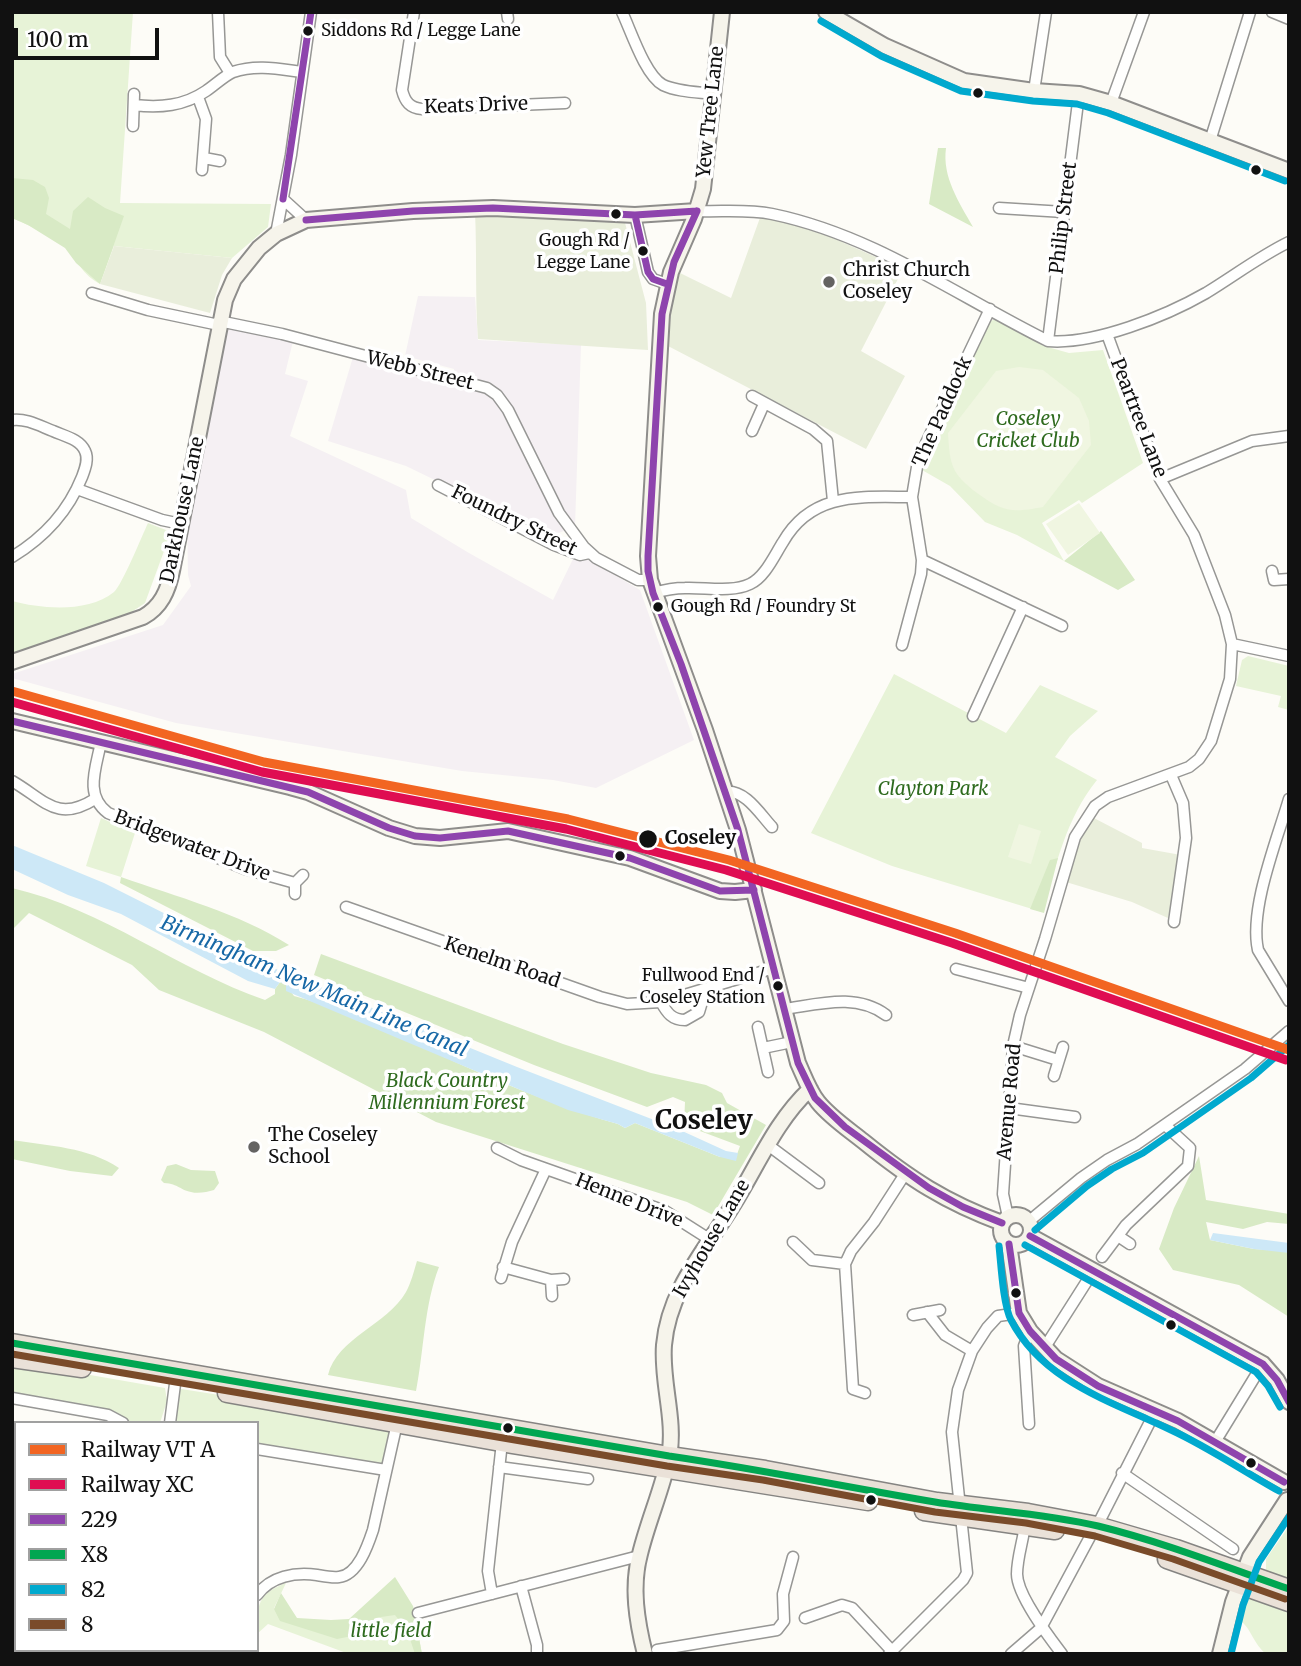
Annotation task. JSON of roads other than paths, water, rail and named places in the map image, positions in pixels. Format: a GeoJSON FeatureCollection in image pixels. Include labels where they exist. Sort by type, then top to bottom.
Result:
{"type":"FeatureCollection","features":[{"type":"Feature","properties":{"kind":"highway"},"geometry":{"type":"LineString","coordinates":[[12,1343],[398,1416],[667,1462],[765,1470],[937,1502],[1025,1525],[1094,1531]]}},
{"type":"Feature","properties":{"kind":"highway"},"geometry":{"type":"LineString","coordinates":[[12,1358],[398,1416]]}},
{"type":"Feature","properties":{"kind":"highway"},"geometry":{"type":"LineString","coordinates":[[960,1510],[1094,1531],[1172,1560],[1289,1589]]}},
{"type":"Feature","properties":{"kind":"highway"},"geometry":{"type":"LineString","coordinates":[[1242,1579],[1289,1602]]}},
{"type":"Feature","properties":{"kind":"main road","name":"Yew Tree Lane"},"geometry":{"type":"LineString","coordinates":[[722,12],[703,190],[667,284],[660,334],[648,556],[652,587],[725,792],[754,890],[798,1063],[810,1089],[817,1101],[841,1123],[905,1174],[964,1209],[1005,1220]]}},
{"type":"Feature","properties":{"kind":"main road"},"geometry":{"type":"LineString","coordinates":[[826,12],[843,16],[885,46],[964,81],[1034,91],[1080,94],[1111,103],[1289,171]]}},
{"type":"Feature","properties":{"kind":"main road"},"geometry":{"type":"LineString","coordinates":[[306,220],[413,211],[493,208],[635,215],[697,211]]}},
{"type":"Feature","properties":{"kind":"main road","name":"Darkhouse Lane"},"geometry":{"type":"LineString","coordinates":[[12,662],[152,612],[163,598],[169,585],[225,300],[241,269],[259,248],[276,234],[306,220]]}},
{"type":"Feature","properties":{"kind":"main road"},"geometry":{"type":"LineString","coordinates":[[12,721],[308,792],[389,828],[415,836],[440,838],[508,831],[630,858],[720,891],[754,890]]}},
{"type":"Feature","properties":{"kind":"main road","name":"Ivyhouse Lane"},"geometry":{"type":"LineString","coordinates":[[651,1652],[637,1621],[637,1574],[639,1556],[667,1462],[670,1420],[664,1354],[666,1329],[683,1282],[795,1103],[810,1089]]}},
{"type":"Feature","properties":{"kind":"main road"},"geometry":{"type":"LineString","coordinates":[[1220,1654],[1233,1602],[1250,1557],[1288,1501],[1282,1492],[1286,1479],[1156,1410],[1080,1377],[1056,1359],[1031,1331],[1019,1312],[1009,1244],[1000,1232],[1005,1220],[1020,1216],[1029,1229],[1263,1364],[1277,1380],[1289,1402]]}},
{"type":"Feature","properties":{"kind":"main road"},"geometry":{"type":"LineString","coordinates":[[1009,1244],[1020,1245],[1029,1229]]}},
{"type":"Feature","properties":{"kind":"street"},"geometry":{"type":"LineString","coordinates":[[218,12],[220,57],[230,73]]}},
{"type":"Feature","properties":{"kind":"street"},"geometry":{"type":"LineString","coordinates":[[276,234],[311,12]]}},
{"type":"Feature","properties":{"kind":"street","name":"Keats Drive"},"geometry":{"type":"LineString","coordinates":[[414,12],[402,90],[406,101],[412,107],[559,106]]}},
{"type":"Feature","properties":{"kind":"street"},"geometry":{"type":"LineString","coordinates":[[622,12],[649,71],[660,83],[672,88],[713,94]]}},
{"type":"Feature","properties":{"kind":"street"},"geometry":{"type":"LineString","coordinates":[[1034,91],[1046,12]]}},
{"type":"Feature","properties":{"kind":"street"},"geometry":{"type":"LineString","coordinates":[[1111,103],[1144,12]]}},
{"type":"Feature","properties":{"kind":"street"},"geometry":{"type":"LineString","coordinates":[[1210,141],[1250,12]]}},
{"type":"Feature","properties":{"kind":"street"},"geometry":{"type":"LineString","coordinates":[[1272,12],[1289,19]]}},
{"type":"Feature","properties":{"kind":"street"},"geometry":{"type":"LineString","coordinates":[[134,105],[155,108],[172,105],[198,96],[230,73],[247,68],[267,67],[302,72]]}},
{"type":"Feature","properties":{"kind":"street"},"geometry":{"type":"LineString","coordinates":[[133,125],[134,94]]}},
{"type":"Feature","properties":{"kind":"street","name":"Philip Street"},"geometry":{"type":"LineString","coordinates":[[1048,341],[1080,94]]}},
{"type":"Feature","properties":{"kind":"street"},"geometry":{"type":"LineString","coordinates":[[198,96],[206,119],[202,170]]}},
{"type":"Feature","properties":{"kind":"street"},"geometry":{"type":"LineString","coordinates":[[204,158],[220,161]]}},
{"type":"Feature","properties":{"kind":"street"},"geometry":{"type":"LineString","coordinates":[[283,199],[306,220]]}},
{"type":"Feature","properties":{"kind":"street"},"geometry":{"type":"LineString","coordinates":[[1006,205],[1065,212]]}},
{"type":"Feature","properties":{"kind":"street"},"geometry":{"type":"LineString","coordinates":[[697,211],[751,211],[827,228],[916,268],[1048,341],[1068,343],[1107,334],[1204,294],[1289,242]]}},
{"type":"Feature","properties":{"kind":"street"},"geometry":{"type":"LineString","coordinates":[[635,215],[648,272],[653,279],[667,284]]}},
{"type":"Feature","properties":{"kind":"street","name":"Webb Street"},"geometry":{"type":"LineString","coordinates":[[92,293],[148,310],[282,334],[487,388],[496,394],[508,410],[559,513],[589,553],[652,587]]}},
{"type":"Feature","properties":{"kind":"street","name":"The Paddock"},"geometry":{"type":"LineString","coordinates":[[902,645],[922,560],[912,497],[917,467],[990,309]]}},
{"type":"Feature","properties":{"kind":"street","name":"Peartree Lane"},"geometry":{"type":"LineString","coordinates":[[1107,334],[1160,479],[1194,535],[1225,615],[1232,644],[1230,680],[1211,741],[1199,759],[1171,775]]}},
{"type":"Feature","properties":{"kind":"street"},"geometry":{"type":"LineString","coordinates":[[752,396],[813,429],[827,441],[833,501]]}},
{"type":"Feature","properties":{"kind":"street"},"geometry":{"type":"LineString","coordinates":[[752,431],[764,404]]}},
{"type":"Feature","properties":{"kind":"street"},"geometry":{"type":"LineString","coordinates":[[12,420],[24,420],[70,438],[82,446],[87,456],[87,463],[67,508],[47,531],[12,557]]}},
{"type":"Feature","properties":{"kind":"street"},"geometry":{"type":"LineString","coordinates":[[1160,479],[1252,441],[1289,436]]}},
{"type":"Feature","properties":{"kind":"street","name":"Foundry Street"},"geometry":{"type":"LineString","coordinates":[[438,485],[554,545],[580,555],[589,553]]}},
{"type":"Feature","properties":{"kind":"street"},"geometry":{"type":"LineString","coordinates":[[77,489],[162,520],[181,524]]}},
{"type":"Feature","properties":{"kind":"street"},"geometry":{"type":"LineString","coordinates":[[652,587],[735,588],[752,583],[764,572],[795,525],[811,512],[833,501],[861,497],[912,497]]}},
{"type":"Feature","properties":{"kind":"street"},"geometry":{"type":"LineString","coordinates":[[922,560],[1062,626]]}},
{"type":"Feature","properties":{"kind":"street"},"geometry":{"type":"LineString","coordinates":[[1272,571],[1274,580],[1289,579]]}},
{"type":"Feature","properties":{"kind":"street"},"geometry":{"type":"LineString","coordinates":[[973,716],[1023,607]]}},
{"type":"Feature","properties":{"kind":"street"},"geometry":{"type":"LineString","coordinates":[[894,630],[906,634]]}},
{"type":"Feature","properties":{"kind":"street"},"geometry":{"type":"LineString","coordinates":[[1232,644],[1289,656]]}},
{"type":"Feature","properties":{"kind":"street","name":"Bridgewater Drive"},"geometry":{"type":"LineString","coordinates":[[102,743],[92,784],[95,799],[102,809],[295,889],[303,875]]}},
{"type":"Feature","properties":{"kind":"street"},"geometry":{"type":"LineString","coordinates":[[1171,775],[1183,803],[1186,838],[1174,922]]}},
{"type":"Feature","properties":{"kind":"street","name":"Avenue Road"},"geometry":{"type":"LineString","coordinates":[[1005,1220],[1003,1194],[1013,1046],[1075,837],[1095,806],[1119,792],[1171,775]]}},
{"type":"Feature","properties":{"kind":"street","name":"Bridgewater Drive"},"geometry":{"type":"LineString","coordinates":[[12,781],[49,805],[64,811],[81,808],[95,799]]}},
{"type":"Feature","properties":{"kind":"street"},"geometry":{"type":"LineString","coordinates":[[725,792],[732,791],[744,797],[772,827]]}},
{"type":"Feature","properties":{"kind":"street"},"geometry":{"type":"LineString","coordinates":[[1289,799],[1260,902],[1256,941],[1258,950],[1289,1001]]}},
{"type":"Feature","properties":{"kind":"street","name":"Kenelm Road"},"geometry":{"type":"LineString","coordinates":[[346,907],[600,997],[627,1003],[661,1002],[774,968]]}},
{"type":"Feature","properties":{"kind":"street"},"geometry":{"type":"LineString","coordinates":[[956,970],[1029,988]]}},
{"type":"Feature","properties":{"kind":"street"},"geometry":{"type":"LineString","coordinates":[[661,1002],[674,1018],[685,1020],[699,1012],[701,990]]}},
{"type":"Feature","properties":{"kind":"street"},"geometry":{"type":"LineString","coordinates":[[785,1009],[842,1001],[859,1003],[886,1015]]}},
{"type":"Feature","properties":{"kind":"street"},"geometry":{"type":"LineString","coordinates":[[758,1027],[768,1072]]}},
{"type":"Feature","properties":{"kind":"street"},"geometry":{"type":"LineString","coordinates":[[1029,1229],[1081,1178],[1165,1125],[1245,1069],[1289,1031]]}},
{"type":"Feature","properties":{"kind":"street"},"geometry":{"type":"LineString","coordinates":[[763,1048],[792,1042]]}},
{"type":"Feature","properties":{"kind":"street"},"geometry":{"type":"LineString","coordinates":[[1013,1046],[1058,1060]]}},
{"type":"Feature","properties":{"kind":"street"},"geometry":{"type":"LineString","coordinates":[[1054,1076],[1063,1047]]}},
{"type":"Feature","properties":{"kind":"street"},"geometry":{"type":"LineString","coordinates":[[1009,1108],[1075,1117]]}},
{"type":"Feature","properties":{"kind":"street"},"geometry":{"type":"LineString","coordinates":[[1102,1257],[1126,1225],[1188,1167],[1190,1148],[1165,1125]]}},
{"type":"Feature","properties":{"kind":"street"},"geometry":{"type":"LineString","coordinates":[[768,1145],[818,1183]]}},
{"type":"Feature","properties":{"kind":"street","name":"Henne Drive"},"geometry":{"type":"LineString","coordinates":[[497,1149],[665,1211],[709,1239]]}},
{"type":"Feature","properties":{"kind":"street"},"geometry":{"type":"LineString","coordinates":[[546,1169],[512,1242],[502,1273],[551,1280],[564,1279]]}},
{"type":"Feature","properties":{"kind":"street"},"geometry":{"type":"LineString","coordinates":[[865,1393],[853,1390],[845,1264],[851,1251],[874,1222],[905,1174]]}},
{"type":"Feature","properties":{"kind":"street"},"geometry":{"type":"LineString","coordinates":[[1118,1236],[1130,1244]]}},
{"type":"Feature","properties":{"kind":"street"},"geometry":{"type":"LineString","coordinates":[[797,1242],[812,1260],[845,1264]]}},
{"type":"Feature","properties":{"kind":"street"},"geometry":{"type":"LineString","coordinates":[[551,1280],[552,1296]]}},
{"type":"Feature","properties":{"kind":"street"},"geometry":{"type":"LineString","coordinates":[[1045,1347],[1087,1281]]}},
{"type":"Feature","properties":{"kind":"street"},"geometry":{"type":"LineString","coordinates":[[913,1315],[940,1310]]}},
{"type":"Feature","properties":{"kind":"street"},"geometry":{"type":"LineString","coordinates":[[927,1312],[945,1335],[972,1351]]}},
{"type":"Feature","properties":{"kind":"street"},"geometry":{"type":"LineString","coordinates":[[804,1618],[842,1605],[852,1608],[890,1652],[964,1580],[967,1573],[953,1422],[958,1390],[972,1351],[998,1316],[1019,1312]]}},
{"type":"Feature","properties":{"kind":"street"},"geometry":{"type":"LineString","coordinates":[[1029,1424],[1024,1346],[1031,1331]]}},
{"type":"Feature","properties":{"kind":"street"},"geometry":{"type":"LineString","coordinates":[[1215,1442],[1256,1375]]}},
{"type":"Feature","properties":{"kind":"street"},"geometry":{"type":"LineString","coordinates":[[170,1421],[175,1384]]}},
{"type":"Feature","properties":{"kind":"street"},"geometry":{"type":"LineString","coordinates":[[12,1398],[108,1415],[119,1421]]}},
{"type":"Feature","properties":{"kind":"street"},"geometry":{"type":"LineString","coordinates":[[1011,1654],[1041,1628],[1156,1410]]}},
{"type":"Feature","properties":{"kind":"street"},"geometry":{"type":"LineString","coordinates":[[259,1593],[272,1582],[297,1573],[339,1577],[348,1574],[368,1545],[398,1416]]}},
{"type":"Feature","properties":{"kind":"street"},"geometry":{"type":"LineString","coordinates":[[492,1594],[488,1571],[504,1434]]}},
{"type":"Feature","properties":{"kind":"street"},"geometry":{"type":"LineString","coordinates":[[259,1449],[386,1470]]}},
{"type":"Feature","properties":{"kind":"street"},"geometry":{"type":"LineString","coordinates":[[499,1467],[589,1479]]}},
{"type":"Feature","properties":{"kind":"street"},"geometry":{"type":"LineString","coordinates":[[1122,1473],[1233,1549]]}},
{"type":"Feature","properties":{"kind":"street"},"geometry":{"type":"LineString","coordinates":[[1025,1525],[1018,1583],[1041,1628],[1062,1654]]}},
{"type":"Feature","properties":{"kind":"street"},"geometry":{"type":"LineString","coordinates":[[418,1613],[639,1556]]}},
{"type":"Feature","properties":{"kind":"street"},"geometry":{"type":"LineString","coordinates":[[651,1652],[671,1651],[772,1633],[784,1621],[783,1594],[793,1557]]}},
{"type":"Feature","properties":{"kind":"street"},"geometry":{"type":"LineString","coordinates":[[521,1586],[537,1654]]}},
{"type":"Feature","properties":{"kind":"street"},"geometry":{"type":"LineString","coordinates":[[721,1642],[725,1654]]}},
{"type":"Feature","properties":{"kind":"water","name":"Birmingham New Main Line Canal"},"geometry":{"type":"Polygon","coordinates":[[[12,845],[104,883],[269,966],[680,1130],[726,1151],[738,1153],[736,1161],[635,1123],[625,1128],[568,1110],[286,991],[286,985],[280,982],[275,989],[248,981],[121,914],[68,895],[12,869],[12,845]]]}},
{"type":"Feature","properties":{"kind":"water"},"geometry":{"type":"Polygon","coordinates":[[[1213,1233],[1289,1243],[1289,1253],[1210,1240],[1213,1233]]]}},
{"type":"Feature","properties":{"kind":"rail line","name":"XC"},"geometry":{"type":"LineString","coordinates":[[12,702],[262,772],[566,829],[726,870],[952,943],[1286,1060]]}},
{"type":"Feature","properties":{"kind":"place","name":"Siddons Rd / Legge Lane"},"geometry":{"type":"Point","coordinates":[308,31]}},
{"type":"Feature","properties":{"kind":"place","name":"Gough Rd / Legge Lane"},"geometry":{"type":"Point","coordinates":[643,251]}},
{"type":"Feature","properties":{"kind":"place","name":"Christ Church Coseley"},"geometry":{"type":"Point","coordinates":[829,282]}},
{"type":"Feature","properties":{"kind":"place","name":"Gough Rd / Foundry St"},"geometry":{"type":"Point","coordinates":[658,607]}},
{"type":"Feature","properties":{"kind":"place","name":"Coseley"},"geometry":{"type":"Point","coordinates":[648,839]}},
{"type":"Feature","properties":{"kind":"place","name":"Fullwood End / Coseley Station"},"geometry":{"type":"Point","coordinates":[778,986]}},
{"type":"Feature","properties":{"kind":"place","name":"The Coseley School"},"geometry":{"type":"Point","coordinates":[254,1147]}},
{"type":"Feature","properties":{"kind":"district","name":"Coseley"},"geometry":{"type":"Point","coordinates":[704,1122]}},
{"type":"Feature","properties":{"kind":"park label","name":"Coseley Cricket Club"},"geometry":{"type":"Point","coordinates":[1028,431]}},
{"type":"Feature","properties":{"kind":"park label","name":"Clayton Park"},"geometry":{"type":"Point","coordinates":[933,790]}},
{"type":"Feature","properties":{"kind":"park label","name":"Black Country Millennium Forest"},"geometry":{"type":"Point","coordinates":[447,1093]}},
{"type":"Feature","properties":{"kind":"park label","name":"little field"},"geometry":{"type":"Point","coordinates":[391,1632]}}]}
